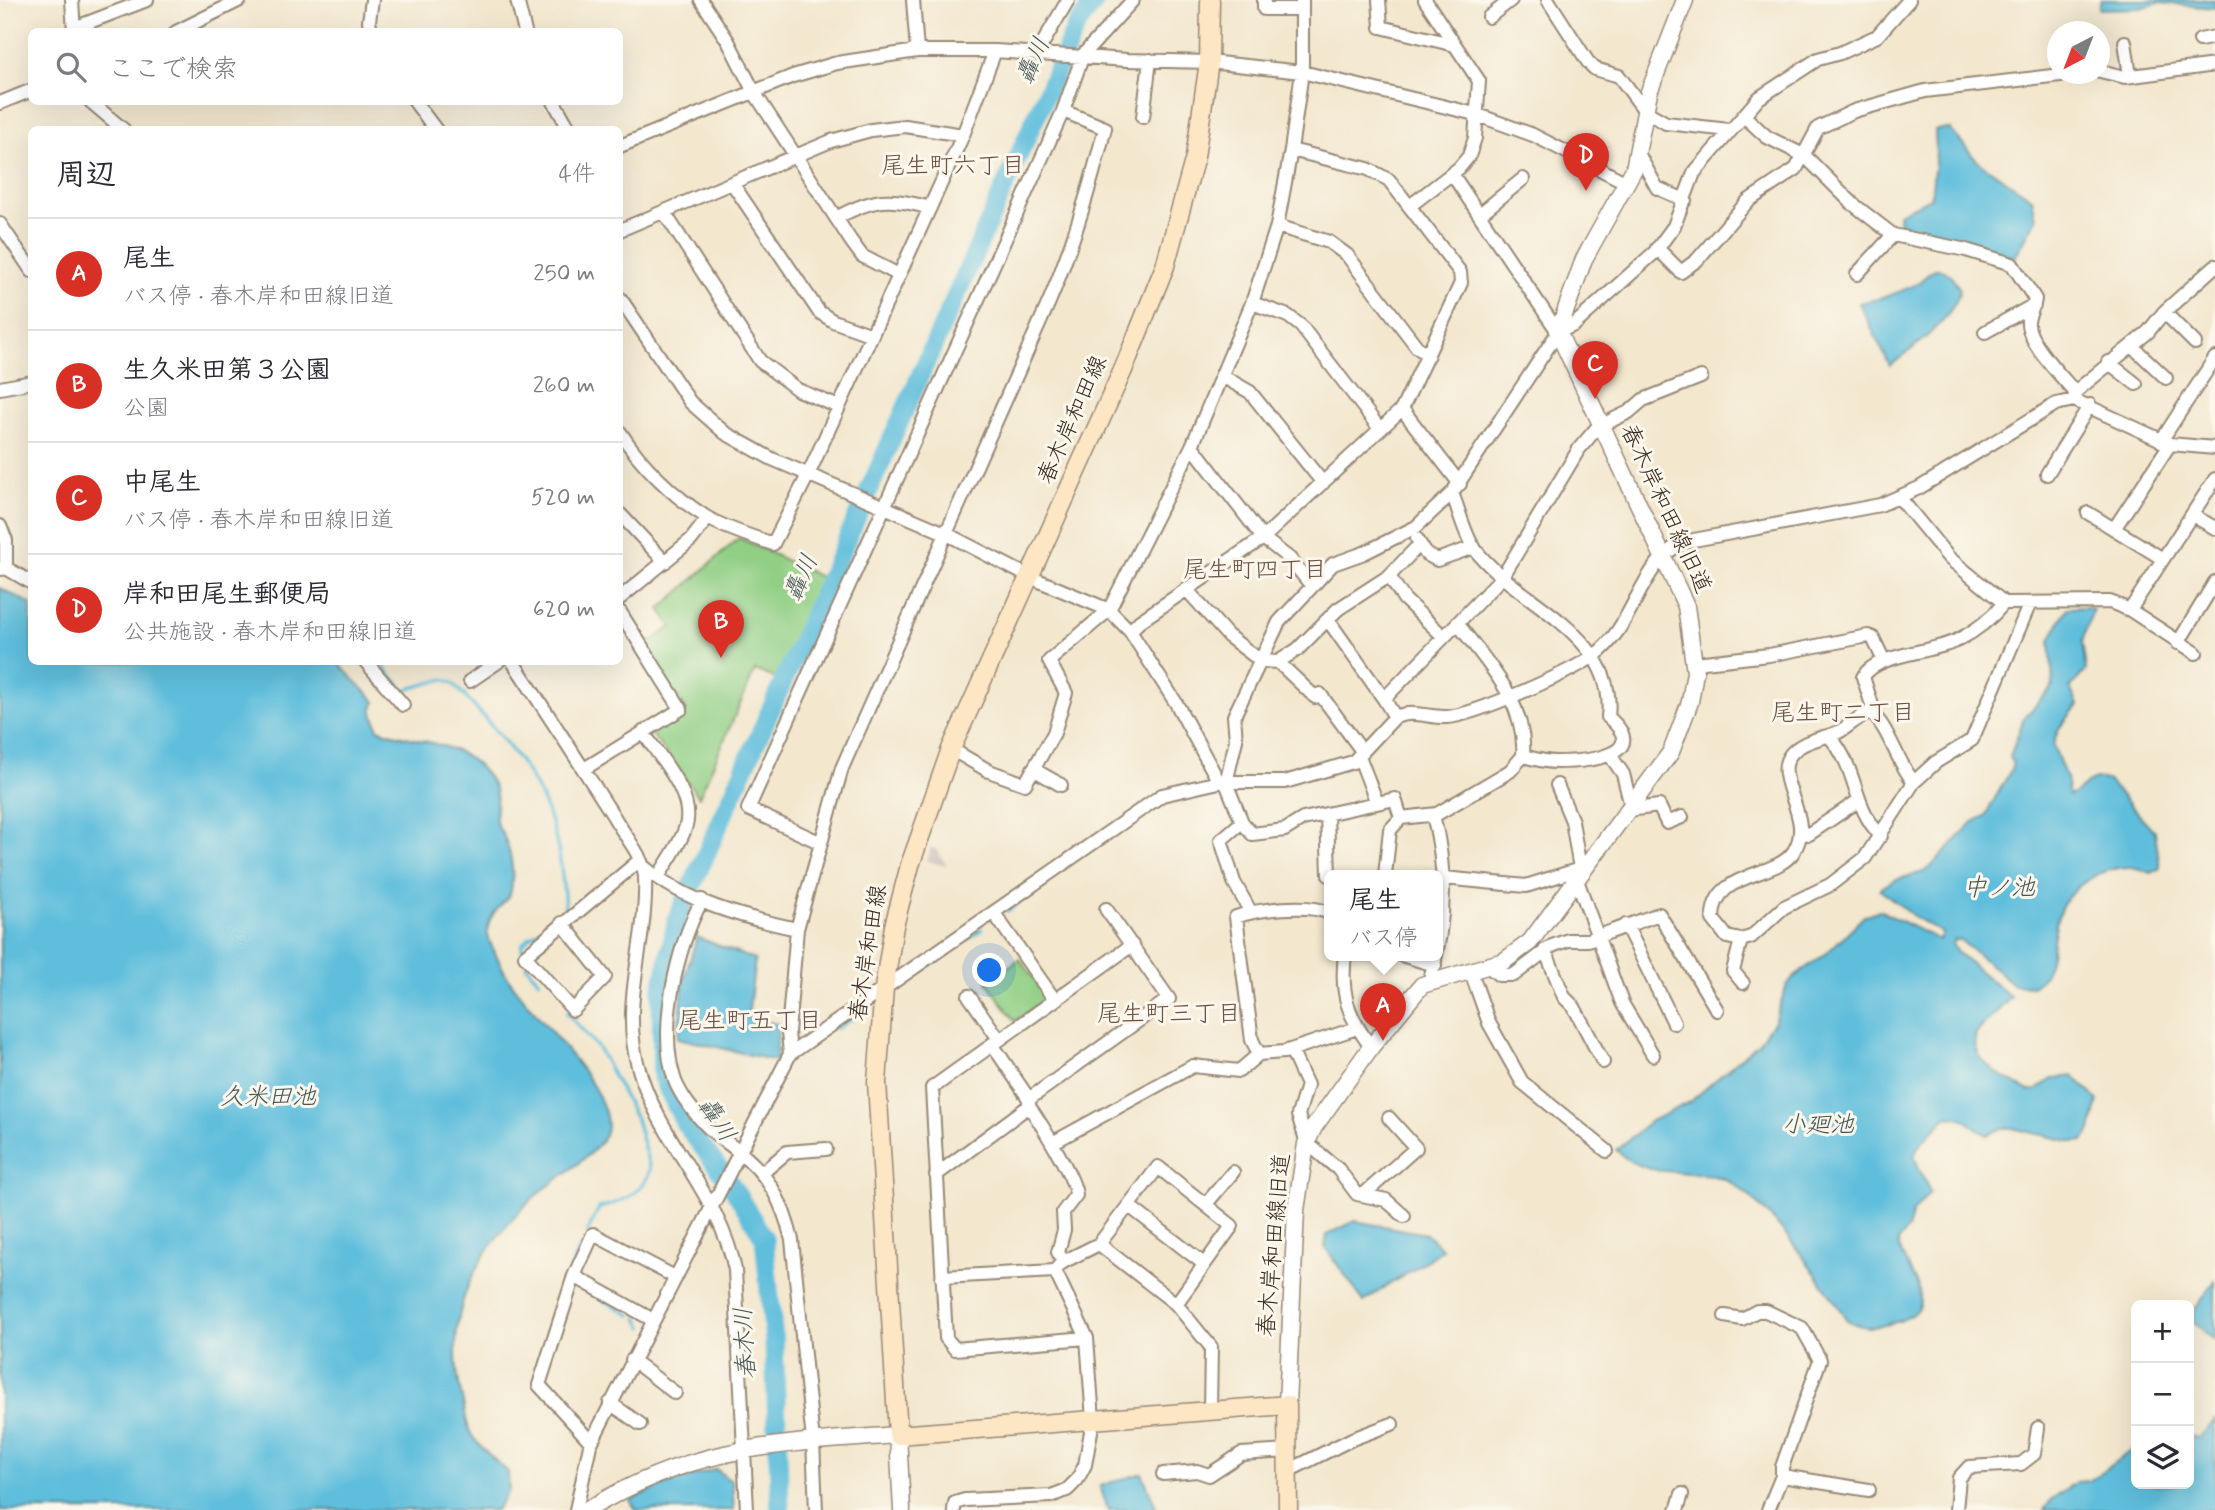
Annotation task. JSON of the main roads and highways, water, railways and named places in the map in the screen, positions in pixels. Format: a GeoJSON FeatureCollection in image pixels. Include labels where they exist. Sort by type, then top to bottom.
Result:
{"type":"FeatureCollection","features":[{"type":"Feature","properties":{"kind":"main road","name":"春木岸和田線"},"geometry":{"type":"LineString","coordinates":[[1210,0],[1209,62],[1195,157],[1165,266],[1123,370],[951,749],[910,865],[894,926],[884,988],[877,1082],[898,1435],[1287,1405],[1287,1510]]}},
{"type":"Feature","properties":{"kind":"water"},"geometry":{"type":"Polygon","coordinates":[[[2101,0],[2215,0],[2215,8],[2159,3],[2140,8],[2099,9],[2101,0]]]}},
{"type":"Feature","properties":{"kind":"water"},"geometry":{"type":"Polygon","coordinates":[[[1950,129],[1977,161],[2032,198],[2036,219],[2015,257],[1926,237],[1900,228],[1899,213],[1931,198],[1936,152],[1935,130],[1950,129]]]}},
{"type":"Feature","properties":{"kind":"water"},"geometry":{"type":"Polygon","coordinates":[[[1939,268],[1950,275],[1960,289],[1956,300],[1931,332],[1890,366],[1859,303],[1906,289],[1939,268]]]}},
{"type":"Feature","properties":{"kind":"water","name":"久米田池"},"geometry":{"type":"Polygon","coordinates":[[[0,588],[28,602],[28,665],[340,665],[376,702],[372,709],[378,729],[442,745],[469,758],[493,785],[496,794],[496,821],[512,865],[510,894],[488,924],[491,945],[513,985],[583,1071],[597,1093],[605,1114],[606,1132],[595,1149],[532,1199],[493,1243],[478,1265],[460,1313],[456,1340],[457,1368],[468,1426],[479,1444],[508,1472],[509,1490],[496,1510],[0,1510],[0,588]]]}},
{"type":"Feature","properties":{"kind":"water","name":"小廻池"},"geometry":{"type":"Polygon","coordinates":[[[2067,608],[2093,609],[2082,642],[2086,670],[2070,688],[2078,705],[2059,728],[2053,745],[2066,778],[2069,796],[2096,779],[2108,781],[2155,832],[2160,868],[2152,873],[2131,867],[2110,870],[2080,885],[2060,911],[2050,961],[2041,979],[2033,986],[2015,985],[1960,940],[1955,940],[1952,944],[1958,953],[2011,997],[1976,1033],[1978,1053],[1992,1069],[2029,1091],[2036,1090],[2054,1078],[2074,1076],[2098,1100],[2091,1131],[2083,1141],[2073,1142],[2012,1128],[2002,1128],[1987,1135],[1962,1118],[1947,1116],[1917,1148],[1914,1157],[1930,1192],[1913,1212],[1908,1229],[1898,1242],[1918,1288],[1920,1299],[1917,1309],[1907,1317],[1889,1324],[1872,1327],[1858,1325],[1847,1320],[1807,1262],[1771,1218],[1735,1185],[1705,1174],[1653,1170],[1628,1160],[1616,1150],[1651,1121],[1690,1102],[1759,1042],[1774,1021],[1787,985],[1827,953],[1864,916],[1879,910],[1939,940],[1942,933],[1912,915],[1880,889],[1894,880],[1924,872],[1973,822],[1985,816],[2011,770],[2013,763],[2010,757],[2024,718],[2053,686],[2050,640],[2067,608]]]}},
{"type":"Feature","properties":{"kind":"water"},"geometry":{"type":"Polygon","coordinates":[[[697,937],[755,960],[748,1018],[778,1024],[776,1061],[678,1038],[683,983],[697,937]]]}},
{"type":"Feature","properties":{"kind":"water"},"geometry":{"type":"Polygon","coordinates":[[[1355,1221],[1426,1234],[1442,1249],[1364,1302],[1325,1247],[1327,1235],[1355,1221]]]}},
{"type":"Feature","properties":{"kind":"water"},"geometry":{"type":"Polygon","coordinates":[[[2215,1281],[2215,1341],[2194,1322],[2194,1311],[2215,1281]]]}},
{"type":"Feature","properties":{"kind":"water"},"geometry":{"type":"Polygon","coordinates":[[[2215,1420],[2215,1510],[2044,1510],[2052,1499],[2076,1482],[2089,1481],[2131,1451],[2131,1489],[2194,1489],[2194,1437],[2199,1438],[2215,1420]]]}},
{"type":"Feature","properties":{"kind":"water"},"geometry":{"type":"Polygon","coordinates":[[[716,1469],[732,1482],[734,1510],[636,1510],[630,1500],[664,1485],[716,1469]]]}},
{"type":"Feature","properties":{"kind":"water"},"geometry":{"type":"Polygon","coordinates":[[[1142,1473],[1157,1510],[1108,1510],[1100,1486],[1142,1473]]]}},
{"type":"Feature","properties":{"kind":"waterway","name":"轟川"},"geometry":{"type":"LineString","coordinates":[[780,1510],[774,1341],[764,1238],[730,1183],[685,1124],[662,1077],[661,994],[677,919],[1077,25],[1096,0]]}},
{"type":"Feature","properties":{"kind":"waterway"},"geometry":{"type":"LineString","coordinates":[[382,665],[400,685]]}},
{"type":"Feature","properties":{"kind":"waterway"},"geometry":{"type":"LineString","coordinates":[[408,689],[444,679],[453,683],[519,760],[546,809],[555,837],[565,909],[556,920],[532,935],[522,945],[523,955]]}},
{"type":"Feature","properties":{"kind":"waterway"},"geometry":{"type":"LineString","coordinates":[[1007,911],[1027,896]]}},
{"type":"Feature","properties":{"kind":"waterway"},"geometry":{"type":"LineString","coordinates":[[915,975],[982,929]]}},
{"type":"Feature","properties":{"kind":"waterway"},"geometry":{"type":"LineString","coordinates":[[526,965],[539,981]]}},
{"type":"Feature","properties":{"kind":"waterway"},"geometry":{"type":"LineString","coordinates":[[567,1013],[599,1049],[636,1119],[650,1169],[643,1185],[637,1191],[623,1200],[599,1208],[587,1233]]}},
{"type":"Feature","properties":{"kind":"waterway"},"geometry":{"type":"LineString","coordinates":[[836,1029],[852,1019]]}},
{"type":"Feature","properties":{"kind":"waterway"},"geometry":{"type":"LineString","coordinates":[[570,1270],[581,1246]]}},
{"type":"Feature","properties":{"kind":"waterway"},"geometry":{"type":"LineString","coordinates":[[580,1288],[631,1315]]}},
{"type":"Feature","properties":{"kind":"waterway"},"geometry":{"type":"LineString","coordinates":[[638,1318],[643,1327]]}},
{"type":"Feature","properties":{"kind":"place","name":"岸和田尾生郵便局"},"geometry":{"type":"Point","coordinates":[1586,191]}},
{"type":"Feature","properties":{"kind":"place","name":"中尾生"},"geometry":{"type":"Point","coordinates":[1595,399]}},
{"type":"Feature","properties":{"kind":"place","name":"生久米田第３公園"},"geometry":{"type":"Point","coordinates":[721,658]}},
{"type":"Feature","properties":{"kind":"place","name":"尾生"},"geometry":{"type":"Point","coordinates":[1383,1041]}},
{"type":"Feature","properties":{"kind":"district","name":"尾生町六丁目"},"geometry":{"type":"Point","coordinates":[953,166]}},
{"type":"Feature","properties":{"kind":"district","name":"尾生町四丁目"},"geometry":{"type":"Point","coordinates":[1255,570]}},
{"type":"Feature","properties":{"kind":"district","name":"尾生町二丁目"},"geometry":{"type":"Point","coordinates":[1843,713]}},
{"type":"Feature","properties":{"kind":"district","name":"尾生町三丁目"},"geometry":{"type":"Point","coordinates":[1169,1014]}},
{"type":"Feature","properties":{"kind":"district","name":"尾生町五丁目"},"geometry":{"type":"Point","coordinates":[750,1021]}},
{"type":"Feature","properties":{"kind":"water label","name":"中ノ池"},"geometry":{"type":"Point","coordinates":[1999,888]}},
{"type":"Feature","properties":{"kind":"water label","name":"春木川"},"geometry":{"type":"Point","coordinates":[746,1343]}}]}
